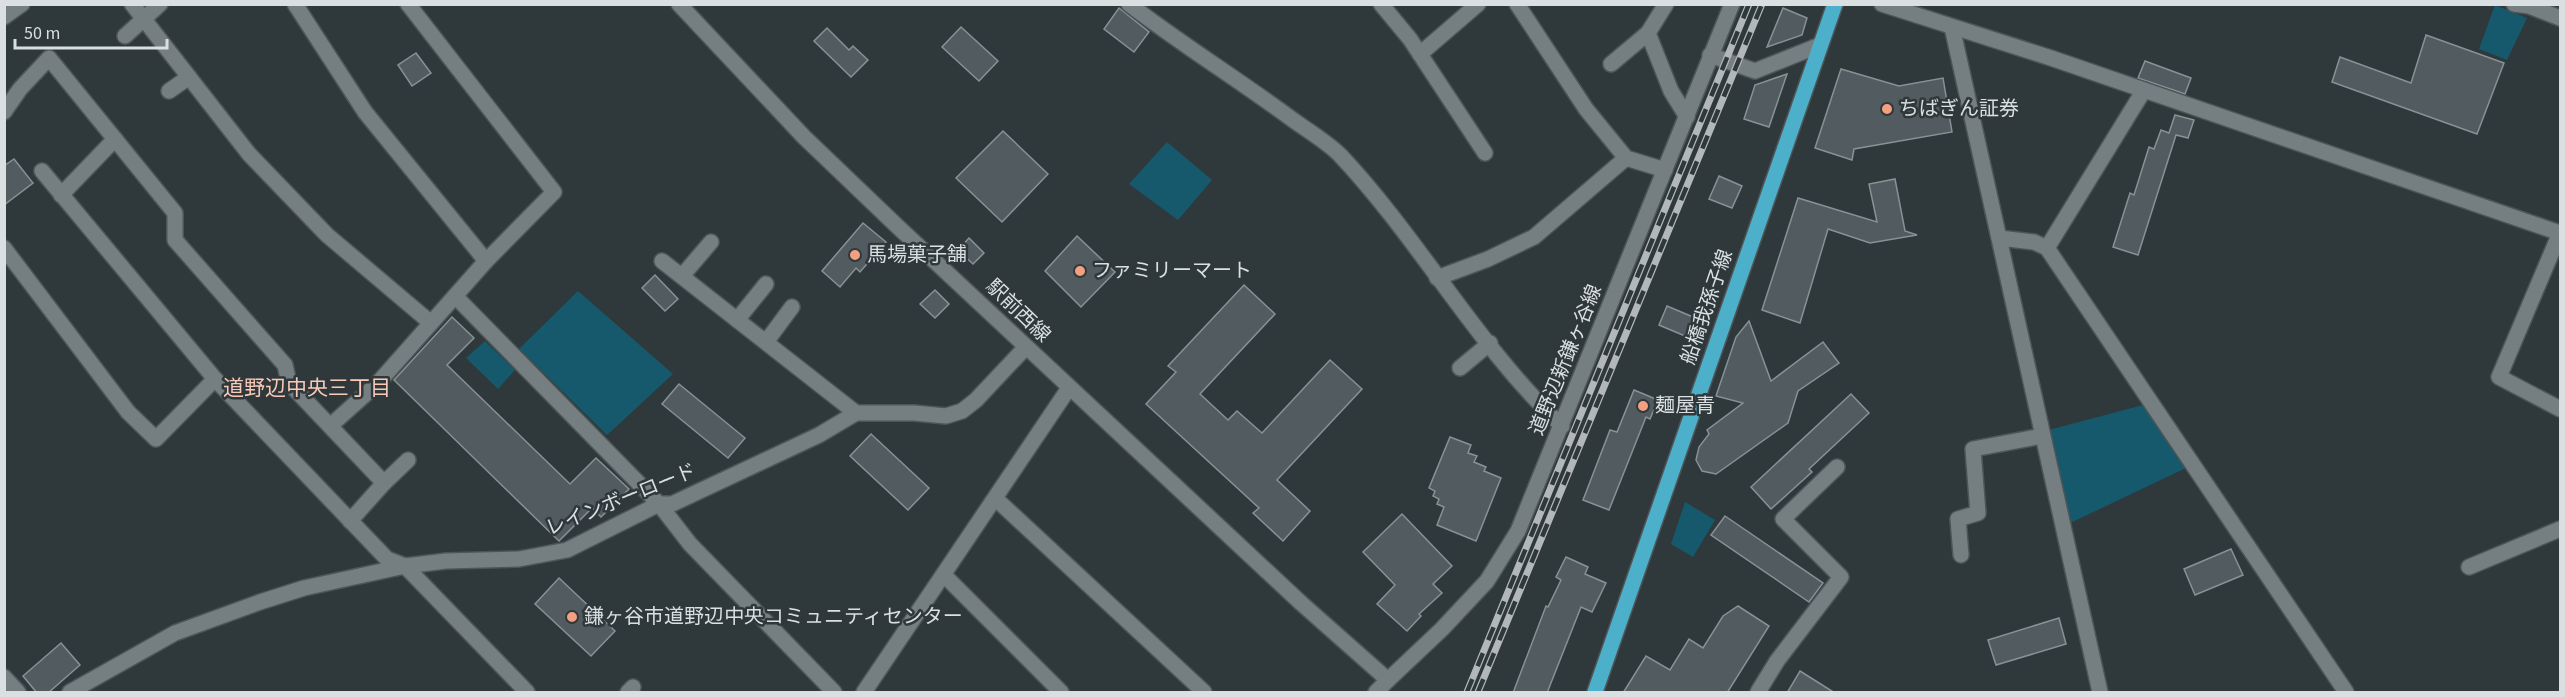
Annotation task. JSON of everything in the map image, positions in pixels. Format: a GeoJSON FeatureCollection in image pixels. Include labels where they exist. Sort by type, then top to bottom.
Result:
{"type":"FeatureCollection","features":[{"type":"Feature","properties":{"kind":"main road","name":"船橋我孫子線"},"geometry":{"type":"LineString","coordinates":[[1595,693],[1835,4]]}},
{"type":"Feature","properties":{"kind":"street"},"geometry":{"type":"LineString","coordinates":[[4,17],[22,4]]}},
{"type":"Feature","properties":{"kind":"street"},"geometry":{"type":"LineString","coordinates":[[132,4],[249,154],[327,235],[431,323]]}},
{"type":"Feature","properties":{"kind":"street"},"geometry":{"type":"LineString","coordinates":[[125,36],[160,4]]}},
{"type":"Feature","properties":{"kind":"street"},"geometry":{"type":"LineString","coordinates":[[295,4],[365,112],[486,261]]}},
{"type":"Feature","properties":{"kind":"street"},"geometry":{"type":"LineString","coordinates":[[330,426],[378,383],[486,261],[554,192],[408,4]]}},
{"type":"Feature","properties":{"kind":"street","name":"駅前西線"},"geometry":{"type":"LineString","coordinates":[[679,4],[804,136],[1025,348],[1301,603],[1388,680]]}},
{"type":"Feature","properties":{"kind":"street"},"geometry":{"type":"LineString","coordinates":[[1129,4],[1164,31],[1254,91],[1338,154],[1416,245],[1437,279],[1541,406],[1562,426]]}},
{"type":"Feature","properties":{"kind":"street"},"geometry":{"type":"LineString","coordinates":[[1381,4],[1420,54],[1485,153]]}},
{"type":"Feature","properties":{"kind":"street"},"geometry":{"type":"LineString","coordinates":[[1420,54],[1478,4]]}},
{"type":"Feature","properties":{"kind":"street"},"geometry":{"type":"LineString","coordinates":[[1517,4],[1586,109],[1626,158],[1665,170]]}},
{"type":"Feature","properties":{"kind":"street"},"geometry":{"type":"LineString","coordinates":[[1611,64],[1648,33],[1666,4]]}},
{"type":"Feature","properties":{"kind":"street","name":"道野辺新鎌ヶ谷線"},"geometry":{"type":"LineString","coordinates":[[1376,693],[1442,629],[1487,581],[1518,531],[1731,4]]}},
{"type":"Feature","properties":{"kind":"street"},"geometry":{"type":"LineString","coordinates":[[1882,4],[2144,90],[2560,233],[2499,377],[2560,409]]}},
{"type":"Feature","properties":{"kind":"street"},"geometry":{"type":"LineString","coordinates":[[2514,4],[2529,6],[2560,18]]}},
{"type":"Feature","properties":{"kind":"street"},"geometry":{"type":"LineString","coordinates":[[1952,27],[2100,693]]}},
{"type":"Feature","properties":{"kind":"street"},"geometry":{"type":"LineString","coordinates":[[1648,33],[1671,91],[1687,117]]}},
{"type":"Feature","properties":{"kind":"street"},"geometry":{"type":"LineString","coordinates":[[1710,55],[1755,71],[1820,45]]}},
{"type":"Feature","properties":{"kind":"street"},"geometry":{"type":"LineString","coordinates":[[4,112],[20,89],[49,58],[175,213],[175,240],[285,365],[289,383],[384,483]]}},
{"type":"Feature","properties":{"kind":"street"},"geometry":{"type":"LineString","coordinates":[[169,92],[189,77]]}},
{"type":"Feature","properties":{"kind":"street"},"geometry":{"type":"LineString","coordinates":[[2047,248],[2144,90]]}},
{"type":"Feature","properties":{"kind":"street"},"geometry":{"type":"LineString","coordinates":[[61,195],[115,139]]}},
{"type":"Feature","properties":{"kind":"street"},"geometry":{"type":"LineString","coordinates":[[1437,279],[1534,237],[1626,158]]}},
{"type":"Feature","properties":{"kind":"street"},"geometry":{"type":"LineString","coordinates":[[42,171],[215,379],[387,560],[405,566],[527,693]]}},
{"type":"Feature","properties":{"kind":"street"},"geometry":{"type":"LineString","coordinates":[[1999,238],[2034,242],[2047,248],[2346,693]]}},
{"type":"Feature","properties":{"kind":"street"},"geometry":{"type":"LineString","coordinates":[[682,276],[711,242]]}},
{"type":"Feature","properties":{"kind":"street"},"geometry":{"type":"LineString","coordinates":[[4,249],[128,412],[156,439],[215,379]]}},
{"type":"Feature","properties":{"kind":"street"},"geometry":{"type":"LineString","coordinates":[[662,261],[856,413]]}},
{"type":"Feature","properties":{"kind":"street"},"geometry":{"type":"LineString","coordinates":[[737,320],[766,284]]}},
{"type":"Feature","properties":{"kind":"street"},"geometry":{"type":"LineString","coordinates":[[455,296],[659,504],[690,544],[834,693]]}},
{"type":"Feature","properties":{"kind":"street"},"geometry":{"type":"LineString","coordinates":[[766,342],[792,307]]}},
{"type":"Feature","properties":{"kind":"street"},"geometry":{"type":"LineString","coordinates":[[1460,368],[1490,343]]}},
{"type":"Feature","properties":{"kind":"street","name":"レインボーロード"},"geometry":{"type":"LineString","coordinates":[[70,693],[175,633],[304,588],[405,566],[446,561],[519,559],[567,550],[659,504],[672,504],[819,435],[856,413],[914,412],[946,416],[962,411],[976,400],[1025,348]]}},
{"type":"Feature","properties":{"kind":"street"},"geometry":{"type":"LineString","coordinates":[[864,693],[1069,388]]}},
{"type":"Feature","properties":{"kind":"street"},"geometry":{"type":"LineString","coordinates":[[1961,555],[1958,519],[1978,513],[1973,449],[2042,436]]}},
{"type":"Feature","properties":{"kind":"street"},"geometry":{"type":"LineString","coordinates":[[350,520],[408,460]]}},
{"type":"Feature","properties":{"kind":"street"},"geometry":{"type":"LineString","coordinates":[[1758,693],[1777,661],[1841,577],[1783,519],[1837,467]]}},
{"type":"Feature","properties":{"kind":"street"},"geometry":{"type":"LineString","coordinates":[[996,499],[1204,693]]}},
{"type":"Feature","properties":{"kind":"street"},"geometry":{"type":"LineString","coordinates":[[2469,567],[2560,529]]}},
{"type":"Feature","properties":{"kind":"street"},"geometry":{"type":"LineString","coordinates":[[944,574],[1061,693]]}},
{"type":"Feature","properties":{"kind":"street"},"geometry":{"type":"LineString","coordinates":[[4,678],[18,693]]}},
{"type":"Feature","properties":{"kind":"shaded area"},"geometry":{"type":"Polygon","coordinates":[[[2495,5],[2527,18],[2507,60],[2479,49],[2495,5]]]}},
{"type":"Feature","properties":{"kind":"shaded area"},"geometry":{"type":"Polygon","coordinates":[[[1167,142],[1212,180],[1178,220],[1129,184],[1167,142]]]}},
{"type":"Feature","properties":{"kind":"shaded area"},"geometry":{"type":"Polygon","coordinates":[[[578,291],[673,374],[607,435],[519,349],[578,291]]]}},
{"type":"Feature","properties":{"kind":"shaded area"},"geometry":{"type":"Polygon","coordinates":[[[485,341],[515,370],[498,389],[466,358],[485,341]]]}},
{"type":"Feature","properties":{"kind":"shaded area"},"geometry":{"type":"Polygon","coordinates":[[[2143,405],[2186,468],[2066,525],[2045,431],[2143,405]]]}},
{"type":"Feature","properties":{"kind":"shaded area"},"geometry":{"type":"Polygon","coordinates":[[[1685,502],[1715,520],[1693,557],[1671,544],[1685,502]]]}},
{"type":"Feature","properties":{"kind":"building"},"geometry":{"type":"Polygon","coordinates":[[[1119,8],[1149,32],[1134,52],[1104,29],[1119,8]]]}},
{"type":"Feature","properties":{"kind":"building"},"geometry":{"type":"Polygon","coordinates":[[[1783,8],[1807,18],[1802,35],[1767,47],[1783,8]]]}},
{"type":"Feature","properties":{"kind":"building"},"geometry":{"type":"Polygon","coordinates":[[[961,27],[998,61],[979,81],[942,47],[961,27]]]}},
{"type":"Feature","properties":{"kind":"building"},"geometry":{"type":"Polygon","coordinates":[[[827,28],[849,50],[853,46],[868,60],[851,77],[814,41],[827,28]]]}},
{"type":"Feature","properties":{"kind":"building"},"geometry":{"type":"Polygon","coordinates":[[[2426,35],[2504,63],[2477,134],[2332,82],[2340,57],[2411,83],[2426,35]]]}},
{"type":"Feature","properties":{"kind":"building"},"geometry":{"type":"Polygon","coordinates":[[[416,53],[431,73],[412,86],[398,65],[416,53]]]}},
{"type":"Feature","properties":{"kind":"building"},"geometry":{"type":"Polygon","coordinates":[[[2145,61],[2191,78],[2185,94],[2138,78],[2145,61]]]}},
{"type":"Feature","properties":{"kind":"building"},"geometry":{"type":"Polygon","coordinates":[[[1841,69],[1899,86],[1943,78],[1952,132],[1854,149],[1852,160],[1815,148],[1841,69]]]}},
{"type":"Feature","properties":{"kind":"building"},"geometry":{"type":"Polygon","coordinates":[[[1787,74],[1769,127],[1744,119],[1755,85],[1787,74]]]}},
{"type":"Feature","properties":{"kind":"building"},"geometry":{"type":"Polygon","coordinates":[[[2175,115],[2194,120],[2188,138],[2176,135],[2138,255],[2113,247],[2130,193],[2134,195],[2149,147],[2154,149],[2161,130],[2169,133],[2175,115]]]}},
{"type":"Feature","properties":{"kind":"building"},"geometry":{"type":"Polygon","coordinates":[[[1003,131],[1048,174],[1002,222],[956,178],[1003,131]]]}},
{"type":"Feature","properties":{"kind":"building"},"geometry":{"type":"Polygon","coordinates":[[[14,159],[33,183],[4,205],[4,166],[14,159]]]}},
{"type":"Feature","properties":{"kind":"building"},"geometry":{"type":"Polygon","coordinates":[[[1719,176],[1742,186],[1732,208],[1709,199],[1719,176]]]}},
{"type":"Feature","properties":{"kind":"building"},"geometry":{"type":"Polygon","coordinates":[[[1895,179],[1905,231],[1917,235],[1870,243],[1828,229],[1800,323],[1762,310],[1798,198],[1877,222],[1869,184],[1895,179]]]}},
{"type":"Feature","properties":{"kind":"building","name":"馬場菓子舗"},"geometry":{"type":"Polygon","coordinates":[[[863,223],[886,242],[860,272],[856,268],[840,287],[822,271],[863,223]]]}},
{"type":"Feature","properties":{"kind":"building","name":"ファミリーマート"},"geometry":{"type":"Polygon","coordinates":[[[1077,236],[1115,272],[1081,307],[1045,271],[1077,236]]]}},
{"type":"Feature","properties":{"kind":"building"},"geometry":{"type":"Polygon","coordinates":[[[969,238],[984,253],[973,264],[958,250],[969,238]]]}},
{"type":"Feature","properties":{"kind":"building"},"geometry":{"type":"Polygon","coordinates":[[[655,275],[678,299],[665,311],[642,288],[655,275]]]}},
{"type":"Feature","properties":{"kind":"building"},"geometry":{"type":"Polygon","coordinates":[[[1244,285],[1275,314],[1200,394],[1228,420],[1237,411],[1262,433],[1330,360],[1362,389],[1277,480],[1310,511],[1283,541],[1253,513],[1259,508],[1146,404],[1176,372],[1168,366],[1244,285]]]}},
{"type":"Feature","properties":{"kind":"building"},"geometry":{"type":"Polygon","coordinates":[[[935,290],[949,304],[935,318],[920,304],[935,290]]]}},
{"type":"Feature","properties":{"kind":"building"},"geometry":{"type":"Polygon","coordinates":[[[1667,306],[1693,317],[1685,336],[1659,325],[1667,306]]]}},
{"type":"Feature","properties":{"kind":"building"},"geometry":{"type":"Polygon","coordinates":[[[452,317],[474,338],[447,365],[570,484],[596,458],[629,489],[601,517],[592,508],[559,541],[394,380],[452,317]]]}},
{"type":"Feature","properties":{"kind":"building"},"geometry":{"type":"Polygon","coordinates":[[[1749,321],[1771,381],[1823,342],[1839,363],[1798,391],[1788,423],[1716,474],[1702,471],[1696,460],[1699,447],[1709,434],[1707,430],[1743,403],[1716,396],[1736,337],[1749,321]]]}},
{"type":"Feature","properties":{"kind":"building"},"geometry":{"type":"Polygon","coordinates":[[[679,384],[745,438],[728,458],[662,404],[679,384]]]}},
{"type":"Feature","properties":{"kind":"building"},"geometry":{"type":"Polygon","coordinates":[[[1634,390],[1658,400],[1650,419],[1646,417],[1609,510],[1583,500],[1610,430],[1617,432],[1634,390]]]}},
{"type":"Feature","properties":{"kind":"building"},"geometry":{"type":"Polygon","coordinates":[[[1851,394],[1869,413],[1809,469],[1812,472],[1771,509],[1751,487],[1851,394]]]}},
{"type":"Feature","properties":{"kind":"building"},"geometry":{"type":"Polygon","coordinates":[[[871,434],[929,488],[908,510],[850,456],[871,434]]]}},
{"type":"Feature","properties":{"kind":"building"},"geometry":{"type":"Polygon","coordinates":[[[1450,437],[1471,445],[1468,453],[1477,456],[1474,462],[1486,467],[1484,471],[1501,478],[1476,541],[1437,525],[1444,507],[1437,504],[1439,499],[1433,496],[1435,491],[1429,488],[1450,437]]]}},
{"type":"Feature","properties":{"kind":"building"},"geometry":{"type":"Polygon","coordinates":[[[1402,514],[1452,566],[1433,584],[1442,593],[1419,614],[1421,616],[1407,631],[1377,604],[1395,585],[1363,552],[1402,514]]]}},
{"type":"Feature","properties":{"kind":"building"},"geometry":{"type":"Polygon","coordinates":[[[1725,516],[1823,583],[1809,602],[1711,535],[1725,516]]]}},
{"type":"Feature","properties":{"kind":"building"},"geometry":{"type":"Polygon","coordinates":[[[2231,549],[2243,575],[2195,595],[2184,569],[2231,549]]]}},
{"type":"Feature","properties":{"kind":"building"},"geometry":{"type":"Polygon","coordinates":[[[1566,557],[1588,567],[1585,574],[1606,583],[1592,612],[1581,607],[1547,693],[1513,693],[1546,606],[1548,607],[1561,580],[1556,577],[1566,557]]]}},
{"type":"Feature","properties":{"kind":"building"},"geometry":{"type":"Polygon","coordinates":[[[559,578],[615,631],[591,656],[535,604],[559,578]]]}},
{"type":"Feature","properties":{"kind":"building"},"geometry":{"type":"Polygon","coordinates":[[[1738,606],[1769,626],[1727,693],[1623,693],[1646,656],[1670,670],[1689,639],[1703,648],[1723,616],[1738,606]]]}},
{"type":"Feature","properties":{"kind":"building"},"geometry":{"type":"Polygon","coordinates":[[[2059,618],[2066,644],[1996,665],[1988,640],[2059,618]]]}},
{"type":"Feature","properties":{"kind":"building"},"geometry":{"type":"Polygon","coordinates":[[[61,643],[80,665],[48,693],[37,693],[23,676],[61,643]]]}},
{"type":"Feature","properties":{"kind":"building"},"geometry":{"type":"Polygon","coordinates":[[[1800,671],[1835,693],[1787,693],[1800,671]]]}},
{"type":"Feature","properties":{"kind":"railway"},"geometry":{"type":"LineString","coordinates":[[1467,692],[1749,4]]}},
{"type":"Feature","properties":{"kind":"railway"},"geometry":{"type":"LineString","coordinates":[[1478,692],[1762,4]]}},
{"type":"Feature","properties":{"kind":"place","name":"ちばぎん証券"},"geometry":{"type":"Point","coordinates":[1887,109]}},
{"type":"Feature","properties":{"kind":"place","name":"馬場菓子舗"},"geometry":{"type":"Point","coordinates":[855,255]}},
{"type":"Feature","properties":{"kind":"place","name":"ファミリーマート"},"geometry":{"type":"Point","coordinates":[1080,271]}},
{"type":"Feature","properties":{"kind":"place","name":"麺屋青"},"geometry":{"type":"Point","coordinates":[1643,406]}},
{"type":"Feature","properties":{"kind":"place","name":"鎌ヶ谷市道野辺中央コミュニティセンター"},"geometry":{"type":"Point","coordinates":[572,617]}},
{"type":"Feature","properties":{"kind":"district","name":"道野辺中央三丁目"},"geometry":{"type":"Point","coordinates":[307,388]}}]}
